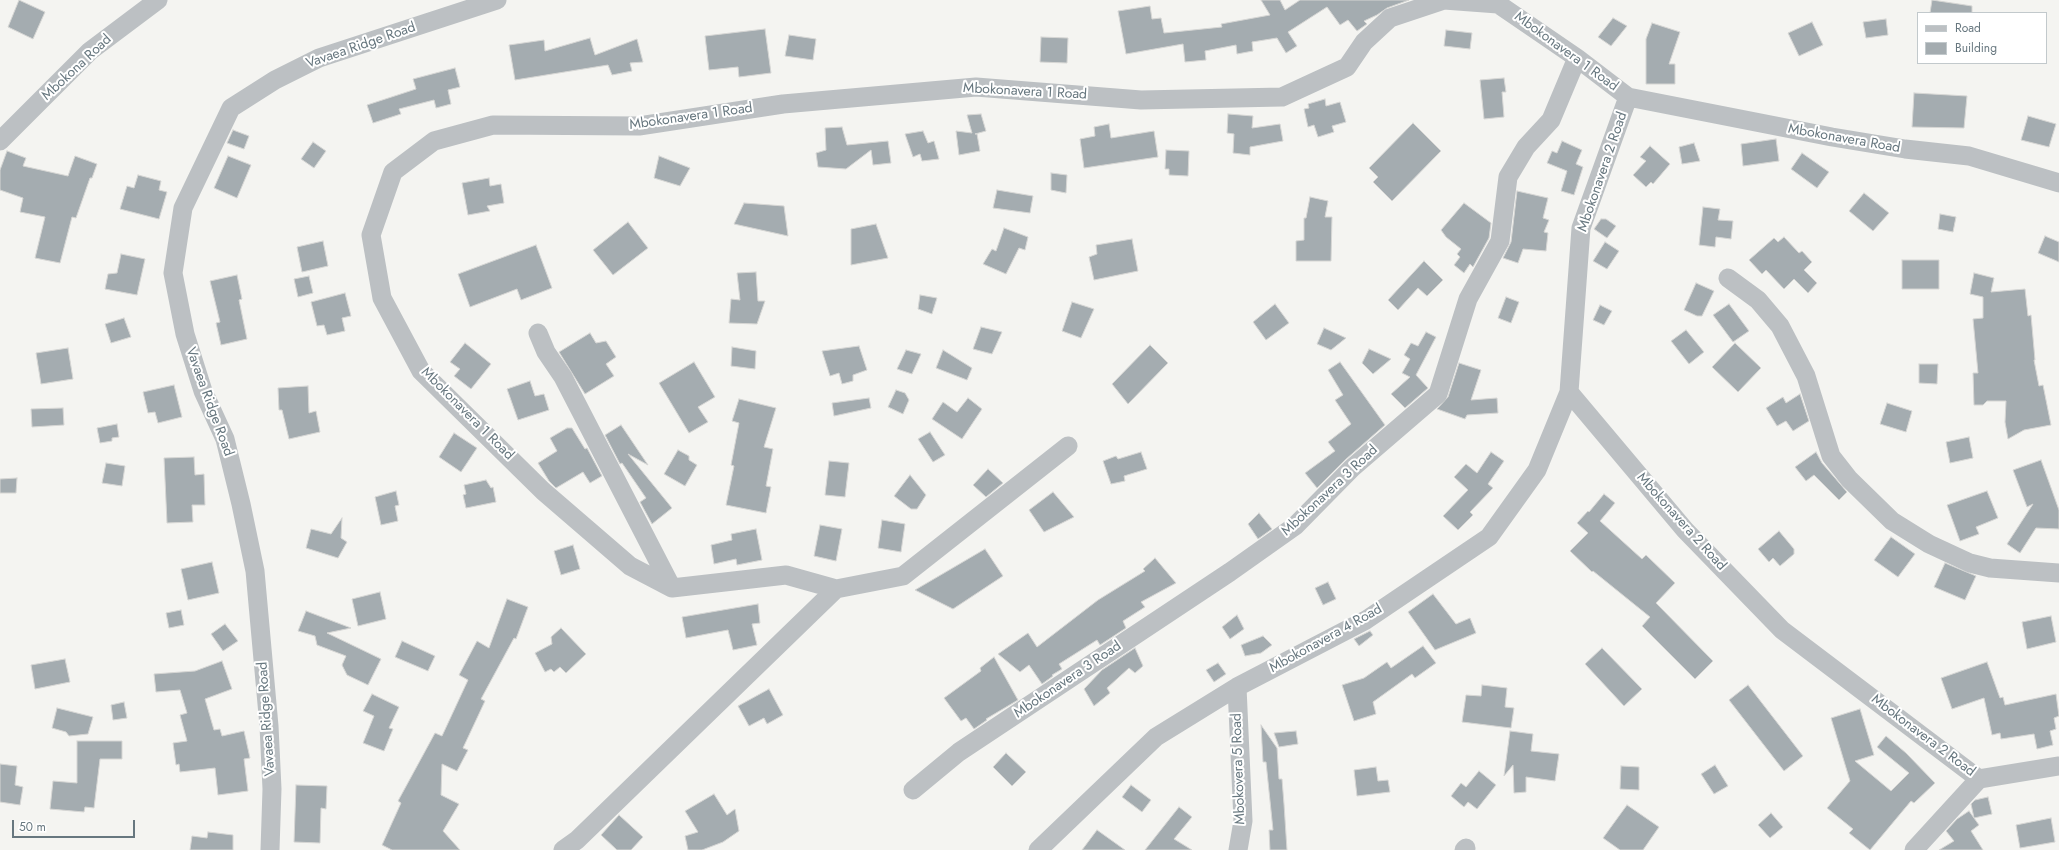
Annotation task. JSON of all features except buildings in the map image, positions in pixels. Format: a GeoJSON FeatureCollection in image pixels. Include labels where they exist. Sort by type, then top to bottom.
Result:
{"type":"FeatureCollection","features":[{"type":"Feature","properties":{"kind":"street","name":"Mbokona Road"},"geometry":{"type":"LineString","coordinates":[[0,141],[90,51],[158,0]]}},
{"type":"Feature","properties":{"kind":"street","name":"Vavaea Ridge Road"},"geometry":{"type":"LineString","coordinates":[[270,850],[272,789],[269,726],[255,571],[225,439],[203,391],[185,334],[174,273],[183,208],[231,108],[276,80],[319,58],[497,0]]}},
{"type":"Feature","properties":{"kind":"street","name":"Mbokonavera 1 Road"},"geometry":{"type":"LineString","coordinates":[[672,588],[630,566],[543,491],[421,371],[382,298],[370,235],[393,172],[434,141],[493,125],[639,126],[783,104],[976,87],[1141,100],[1282,97],[1347,67],[1364,42],[1390,18],[1444,0],[1498,4],[1577,58],[1628,97]]}},
{"type":"Feature","properties":{"kind":"street","name":"Mbokonavera 3 Road"},"geometry":{"type":"LineString","coordinates":[[913,790],[959,752],[1230,572],[1295,526],[1352,468],[1438,394],[1468,299],[1500,241],[1508,177],[1526,147],[1550,120],[1577,58]]}},
{"type":"Feature","properties":{"kind":"street","name":"Mbokonavera Road"},"geometry":{"type":"LineString","coordinates":[[1628,97],[1832,137],[1905,149],[1969,156],[2059,183]]}},
{"type":"Feature","properties":{"kind":"street","name":"Mbokonavera 2 Road"},"geometry":{"type":"LineString","coordinates":[[1628,97],[1581,228],[1569,392],[1685,530],[1782,630],[1979,778],[2059,766]]}},
{"type":"Feature","properties":{"kind":"street"},"geometry":{"type":"LineString","coordinates":[[1728,278],[1758,300],[1780,326],[1806,376],[1831,456],[1849,478],[1892,521],[1929,544],[1970,563],[2003,570],[2059,573]]}},
{"type":"Feature","properties":{"kind":"street"},"geometry":{"type":"LineString","coordinates":[[538,333],[546,352],[563,377],[672,588],[786,575],[836,589],[903,576],[1068,446]]}},
{"type":"Feature","properties":{"kind":"street","name":"Mbokonavera 4 Road"},"geometry":{"type":"LineString","coordinates":[[1038,850],[1156,737],[1237,687],[1366,620],[1489,537],[1537,470],[1569,392]]}},
{"type":"Feature","properties":{"kind":"street"},"geometry":{"type":"LineString","coordinates":[[562,850],[582,835],[836,589]]}},
{"type":"Feature","properties":{"kind":"street","name":"Mbokovera 5 Road"},"geometry":{"type":"LineString","coordinates":[[1237,687],[1243,821],[1238,850]]}},
{"type":"Feature","properties":{"kind":"street"},"geometry":{"type":"LineString","coordinates":[[1914,850],[1979,778]]}}]}
